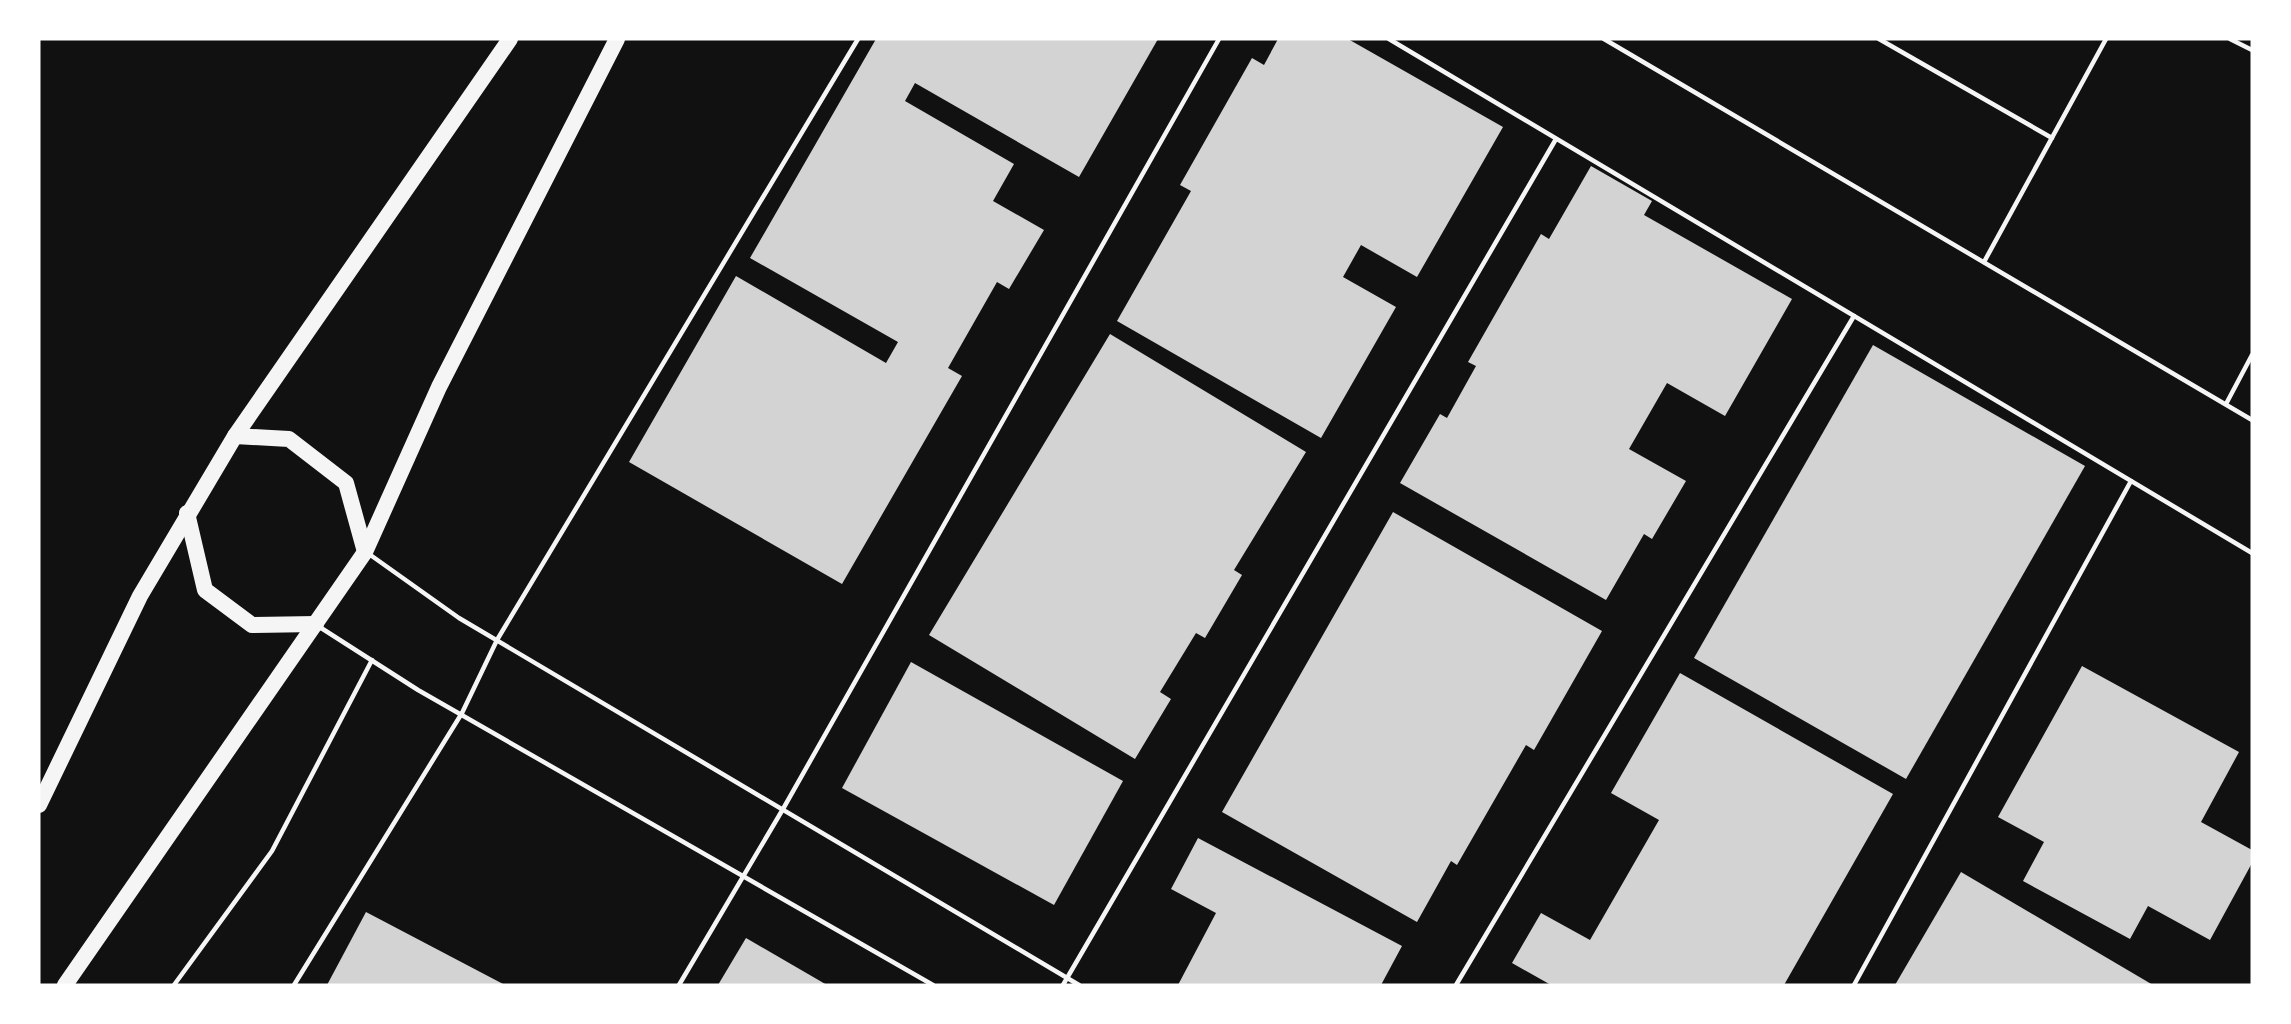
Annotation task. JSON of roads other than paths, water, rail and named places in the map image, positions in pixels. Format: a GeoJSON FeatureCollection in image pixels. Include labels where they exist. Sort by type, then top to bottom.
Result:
{"type":"FeatureCollection","features":[{"type":"Feature","properties":{"kind":"highway"},"geometry":{"type":"LineString","coordinates":[[39,805],[140,597],[235,436],[510,39]]}},
{"type":"Feature","properties":{"kind":"highway"},"geometry":{"type":"LineString","coordinates":[[65,985],[365,552],[439,387],[617,39]]}},
{"type":"Feature","properties":{"kind":"highway"},"geometry":{"type":"LineString","coordinates":[[235,436],[289,439],[346,483],[365,552]]}},
{"type":"Feature","properties":{"kind":"highway"},"geometry":{"type":"LineString","coordinates":[[188,513],[205,590],[252,625],[316,624]]}},
{"type":"Feature","properties":{"kind":"lane"},"geometry":{"type":"LineString","coordinates":[[294,985],[462,713],[497,640],[858,39]]}},
{"type":"Feature","properties":{"kind":"lane"},"geometry":{"type":"LineString","coordinates":[[679,985],[783,809],[1219,39]]}},
{"type":"Feature","properties":{"kind":"lane"},"geometry":{"type":"LineString","coordinates":[[1389,39],[2252,553]]}},
{"type":"Feature","properties":{"kind":"lane"},"geometry":{"type":"LineString","coordinates":[[1604,39],[2252,420]]}},
{"type":"Feature","properties":{"kind":"lane"},"geometry":{"type":"LineString","coordinates":[[1879,39],[2052,138]]}},
{"type":"Feature","properties":{"kind":"lane"},"geometry":{"type":"LineString","coordinates":[[1984,262],[2106,39]]}},
{"type":"Feature","properties":{"kind":"lane"},"geometry":{"type":"LineString","coordinates":[[2230,39],[2252,51]]}},
{"type":"Feature","properties":{"kind":"lane"},"geometry":{"type":"LineString","coordinates":[[1064,985],[1556,138]]}},
{"type":"Feature","properties":{"kind":"lane"},"geometry":{"type":"LineString","coordinates":[[1456,985],[1854,316]]}},
{"type":"Feature","properties":{"kind":"lane"},"geometry":{"type":"LineString","coordinates":[[2226,404],[2252,355]]}},
{"type":"Feature","properties":{"kind":"lane"},"geometry":{"type":"LineString","coordinates":[[1854,985],[2131,481]]}},
{"type":"Feature","properties":{"kind":"lane"},"geometry":{"type":"LineString","coordinates":[[365,552],[459,618],[1079,985]]}},
{"type":"Feature","properties":{"kind":"lane"},"geometry":{"type":"LineString","coordinates":[[316,624],[418,690],[462,713],[933,985]]}},
{"type":"Feature","properties":{"kind":"lane"},"geometry":{"type":"LineString","coordinates":[[174,985],[272,851],[372,660]]}}]}
